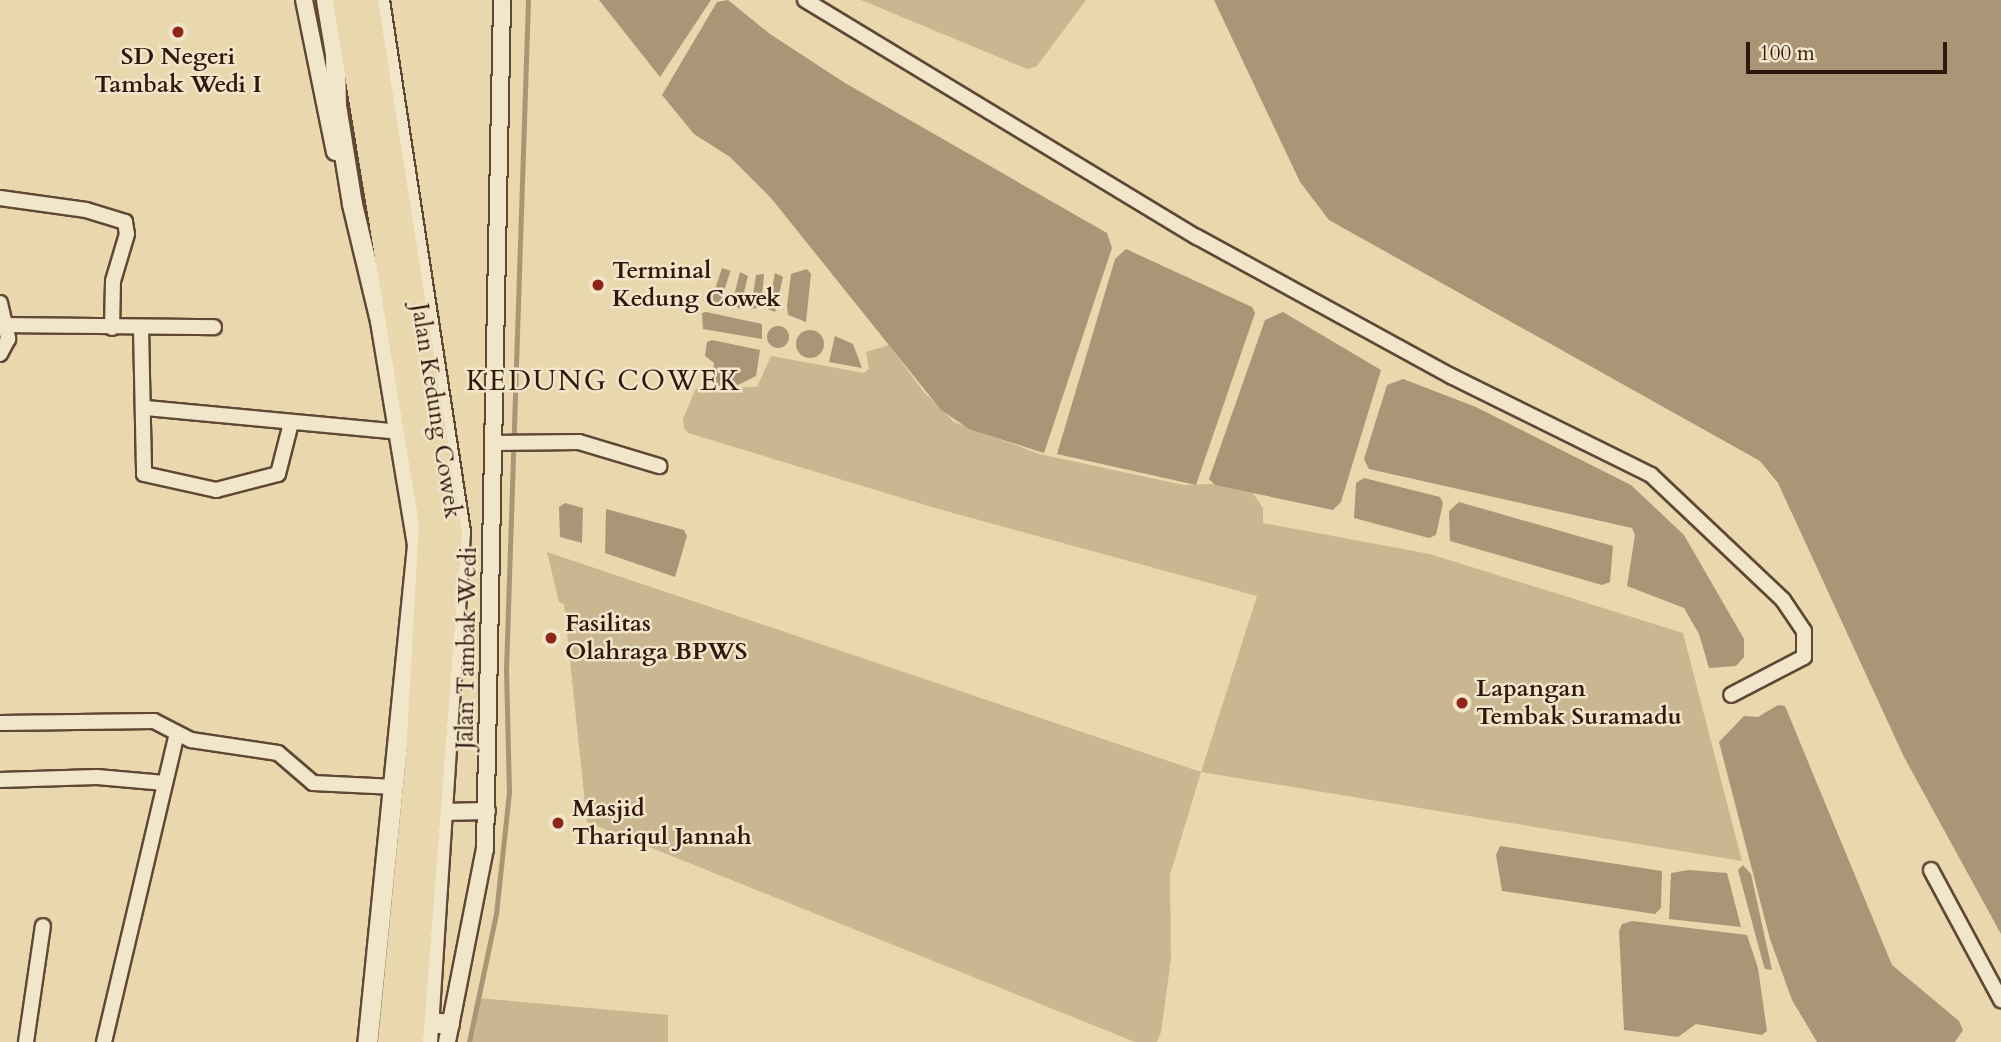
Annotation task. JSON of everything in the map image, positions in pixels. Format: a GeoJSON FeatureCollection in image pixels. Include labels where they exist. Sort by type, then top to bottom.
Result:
{"type":"FeatureCollection","features":[{"type":"Feature","properties":{"kind":"highway","name":"Jalan Kedung Cowek"},"geometry":{"type":"LineString","coordinates":[[344,0],[430,523],[416,755],[389,1042]]}},
{"type":"Feature","properties":{"kind":"highway","name":"Jalan Kedung Cowek"},"geometry":{"type":"LineString","coordinates":[[366,0],[450,533],[411,1042]]}},
{"type":"Feature","properties":{"kind":"main road"},"geometry":{"type":"LineString","coordinates":[[326,0],[335,54],[336,105],[352,204],[401,432],[417,545],[395,787],[367,1042]]}},
{"type":"Feature","properties":{"kind":"main road"},"geometry":{"type":"LineString","coordinates":[[379,0],[460,532],[428,1032],[448,1033]]}},
{"type":"Feature","properties":{"kind":"street"},"geometry":{"type":"LineString","coordinates":[[304,0],[329,126],[352,204]]}},
{"type":"Feature","properties":{"kind":"street","name":"Jalan Tambak Wedi"},"geometry":{"type":"LineString","coordinates":[[448,1033],[485,849],[500,443],[502,0]]}},
{"type":"Feature","properties":{"kind":"street"},"geometry":{"type":"LineString","coordinates":[[805,0],[1197,237],[1451,376],[1651,475],[1783,600],[1804,631],[1804,657],[1731,695]]}},
{"type":"Feature","properties":{"kind":"street"},"geometry":{"type":"LineString","coordinates":[[0,198],[86,210],[125,222],[127,234],[113,281],[112,328]]}},
{"type":"Feature","properties":{"kind":"street"},"geometry":{"type":"LineString","coordinates":[[0,303],[8,339],[0,354]]}},
{"type":"Feature","properties":{"kind":"street"},"geometry":{"type":"LineString","coordinates":[[6,326],[214,327]]}},
{"type":"Feature","properties":{"kind":"street"},"geometry":{"type":"LineString","coordinates":[[141,327],[146,408],[143,473],[215,490],[280,472],[291,423]]}},
{"type":"Feature","properties":{"kind":"street"},"geometry":{"type":"LineString","coordinates":[[146,408],[401,432]]}},
{"type":"Feature","properties":{"kind":"street"},"geometry":{"type":"LineString","coordinates":[[500,443],[579,442],[659,466]]}},
{"type":"Feature","properties":{"kind":"street"},"geometry":{"type":"LineString","coordinates":[[0,723],[145,720],[161,724],[177,734],[278,754],[313,783],[395,787]]}},
{"type":"Feature","properties":{"kind":"street"},"geometry":{"type":"LineString","coordinates":[[104,1042],[177,734]]}},
{"type":"Feature","properties":{"kind":"street"},"geometry":{"type":"LineString","coordinates":[[0,780],[97,777],[165,783]]}},
{"type":"Feature","properties":{"kind":"street"},"geometry":{"type":"LineString","coordinates":[[442,812],[486,811]]}},
{"type":"Feature","properties":{"kind":"street"},"geometry":{"type":"LineString","coordinates":[[1931,870],[2001,1000]]}},
{"type":"Feature","properties":{"kind":"street"},"geometry":{"type":"LineString","coordinates":[[26,1042],[43,926]]}},
{"type":"Feature","properties":{"kind":"shaded area"},"geometry":{"type":"Polygon","coordinates":[[[599,0],[711,0],[660,77],[599,0]]]}},
{"type":"Feature","properties":{"kind":"shaded area"},"geometry":{"type":"Polygon","coordinates":[[[728,0],[770,34],[845,83],[1107,233],[1112,248],[1044,453],[969,429],[941,410],[771,198],[730,157],[694,134],[662,95],[717,2],[728,0]]]}},
{"type":"Feature","properties":{"kind":"shaded area"},"geometry":{"type":"Polygon","coordinates":[[[861,0],[1086,0],[1037,66],[1027,69],[861,0]]]}},
{"type":"Feature","properties":{"kind":"shaded area"},"geometry":{"type":"Polygon","coordinates":[[[1214,0],[2001,0],[2001,934],[1904,757],[1778,483],[1760,461],[1329,220],[1300,182],[1214,0]]]}},
{"type":"Feature","properties":{"kind":"shaded area"},"geometry":{"type":"Polygon","coordinates":[[[1126,249],[1252,307],[1255,313],[1196,485],[1057,454],[1115,259],[1126,249]]]}},
{"type":"Feature","properties":{"kind":"shaded area"},"geometry":{"type":"Polygon","coordinates":[[[722,268],[731,271],[719,305],[711,302],[722,268]]]}},
{"type":"Feature","properties":{"kind":"shaded area"},"geometry":{"type":"Polygon","coordinates":[[[807,269],[811,274],[806,322],[788,315],[787,306],[791,274],[807,269]]]}},
{"type":"Feature","properties":{"kind":"shaded area"},"geometry":{"type":"Polygon","coordinates":[[[740,272],[748,276],[740,309],[732,304],[740,272]]]}},
{"type":"Feature","properties":{"kind":"shaded area"},"geometry":{"type":"Polygon","coordinates":[[[775,273],[783,277],[775,312],[768,309],[775,273]]]}},
{"type":"Feature","properties":{"kind":"shaded area"},"geometry":{"type":"Polygon","coordinates":[[[764,274],[761,307],[751,309],[756,275],[764,274]]]}},
{"type":"Feature","properties":{"kind":"shaded area"},"geometry":{"type":"Polygon","coordinates":[[[1283,312],[1381,370],[1341,502],[1333,510],[1215,485],[1209,479],[1265,320],[1283,312]]]}},
{"type":"Feature","properties":{"kind":"shaded area"},"geometry":{"type":"Polygon","coordinates":[[[702,313],[762,324],[762,339],[703,329],[702,313]]]}},
{"type":"Feature","properties":{"kind":"shaded area"},"geometry":{"type":"Polygon","coordinates":[[[778,326],[786,329],[789,337],[786,345],[778,348],[770,345],[767,337],[770,329],[778,326]]]}},
{"type":"Feature","properties":{"kind":"shaded area"},"geometry":{"type":"Polygon","coordinates":[[[810,330],[820,334],[824,344],[820,354],[810,358],[800,354],[796,344],[800,334],[810,330]]]}},
{"type":"Feature","properties":{"kind":"shaded area"},"geometry":{"type":"Polygon","coordinates":[[[835,336],[853,344],[862,368],[829,362],[835,336]]]}},
{"type":"Feature","properties":{"kind":"shaded area"},"geometry":{"type":"Polygon","coordinates":[[[712,340],[760,350],[756,376],[734,387],[712,385],[714,363],[705,356],[707,342],[712,340]]]}},
{"type":"Feature","properties":{"kind":"shaded area","name":"Lapangan Tembak Suramadu"},"geometry":{"type":"Polygon","coordinates":[[[889,345],[923,391],[954,422],[1039,454],[1184,485],[1211,484],[1253,493],[1263,508],[1263,523],[1430,554],[1683,633],[1742,861],[1201,772],[1257,596],[935,508],[688,433],[684,428],[683,419],[696,388],[757,387],[771,356],[864,373],[869,369],[866,352],[889,345]]]}},
{"type":"Feature","properties":{"kind":"shaded area"},"geometry":{"type":"Polygon","coordinates":[[[1403,379],[1476,407],[1631,485],[1684,535],[1744,639],[1744,657],[1736,666],[1709,668],[1699,634],[1684,608],[1627,586],[1635,535],[1632,528],[1369,469],[1364,459],[1387,385],[1403,379]]]}},
{"type":"Feature","properties":{"kind":"shaded area"},"geometry":{"type":"Polygon","coordinates":[[[1364,478],[1440,497],[1443,503],[1436,535],[1429,538],[1354,518],[1356,483],[1364,478]]]}},
{"type":"Feature","properties":{"kind":"shaded area"},"geometry":{"type":"Polygon","coordinates":[[[1459,502],[1613,546],[1610,582],[1602,585],[1450,541],[1449,511],[1459,502]]]}},
{"type":"Feature","properties":{"kind":"shaded area"},"geometry":{"type":"Polygon","coordinates":[[[565,503],[583,508],[582,543],[560,537],[559,507],[565,503]]]}},
{"type":"Feature","properties":{"kind":"shaded area"},"geometry":{"type":"Polygon","coordinates":[[[606,509],[684,530],[687,536],[675,577],[605,553],[606,509]]]}},
{"type":"Feature","properties":{"kind":"shaded area"},"geometry":{"type":"Polygon","coordinates":[[[547,552],[1201,772],[1170,875],[1171,959],[1161,1032],[1157,1042],[1135,1042],[587,822],[564,604],[559,602],[547,552]]]}},
{"type":"Feature","properties":{"kind":"shaded area"},"geometry":{"type":"Polygon","coordinates":[[[1778,705],[1785,706],[1892,965],[1959,1021],[1963,1030],[1955,1042],[1817,1042],[1792,1000],[1770,939],[1719,742],[1744,716],[1758,717],[1778,705]]]}},
{"type":"Feature","properties":{"kind":"shaded area"},"geometry":{"type":"Polygon","coordinates":[[[1500,846],[1662,871],[1661,908],[1655,914],[1502,891],[1496,855],[1500,846]]]}},
{"type":"Feature","properties":{"kind":"shaded area"},"geometry":{"type":"Polygon","coordinates":[[[1743,865],[1751,874],[1772,970],[1765,969],[1763,963],[1738,870],[1743,865]]]}},
{"type":"Feature","properties":{"kind":"shaded area"},"geometry":{"type":"Polygon","coordinates":[[[1689,870],[1727,873],[1741,927],[1669,919],[1671,873],[1689,870]]]}},
{"type":"Feature","properties":{"kind":"shaded area"},"geometry":{"type":"Polygon","coordinates":[[[1632,921],[1747,935],[1758,968],[1767,1031],[1762,1035],[1696,1024],[1678,1037],[1624,1030],[1619,931],[1622,924],[1632,921]]]}},
{"type":"Feature","properties":{"kind":"shaded area"},"geometry":{"type":"Polygon","coordinates":[[[478,998],[668,1015],[668,1042],[469,1042],[478,998]]]}},
{"type":"Feature","properties":{"kind":"waterway"},"geometry":{"type":"LineString","coordinates":[[469,1042],[496,914],[509,792],[506,670],[528,0]]}},
{"type":"Feature","properties":{"kind":"place","name":"SD Negeri Tambak Wedi I"},"geometry":{"type":"Point","coordinates":[178,32]}},
{"type":"Feature","properties":{"kind":"place","name":"Terminal Kedung Cowek"},"geometry":{"type":"Point","coordinates":[598,285]}},
{"type":"Feature","properties":{"kind":"place","name":"Fasilitas Olahraga BPWS"},"geometry":{"type":"Point","coordinates":[551,638]}},
{"type":"Feature","properties":{"kind":"place","name":"Lapangan Tembak Suramadu"},"geometry":{"type":"Point","coordinates":[1462,703]}},
{"type":"Feature","properties":{"kind":"place","name":"Masjid Thariqul Jannah"},"geometry":{"type":"Point","coordinates":[558,823]}},
{"type":"Feature","properties":{"kind":"district","name":"KEDUNG COWEK"},"geometry":{"type":"Point","coordinates":[604,381]}}]}
